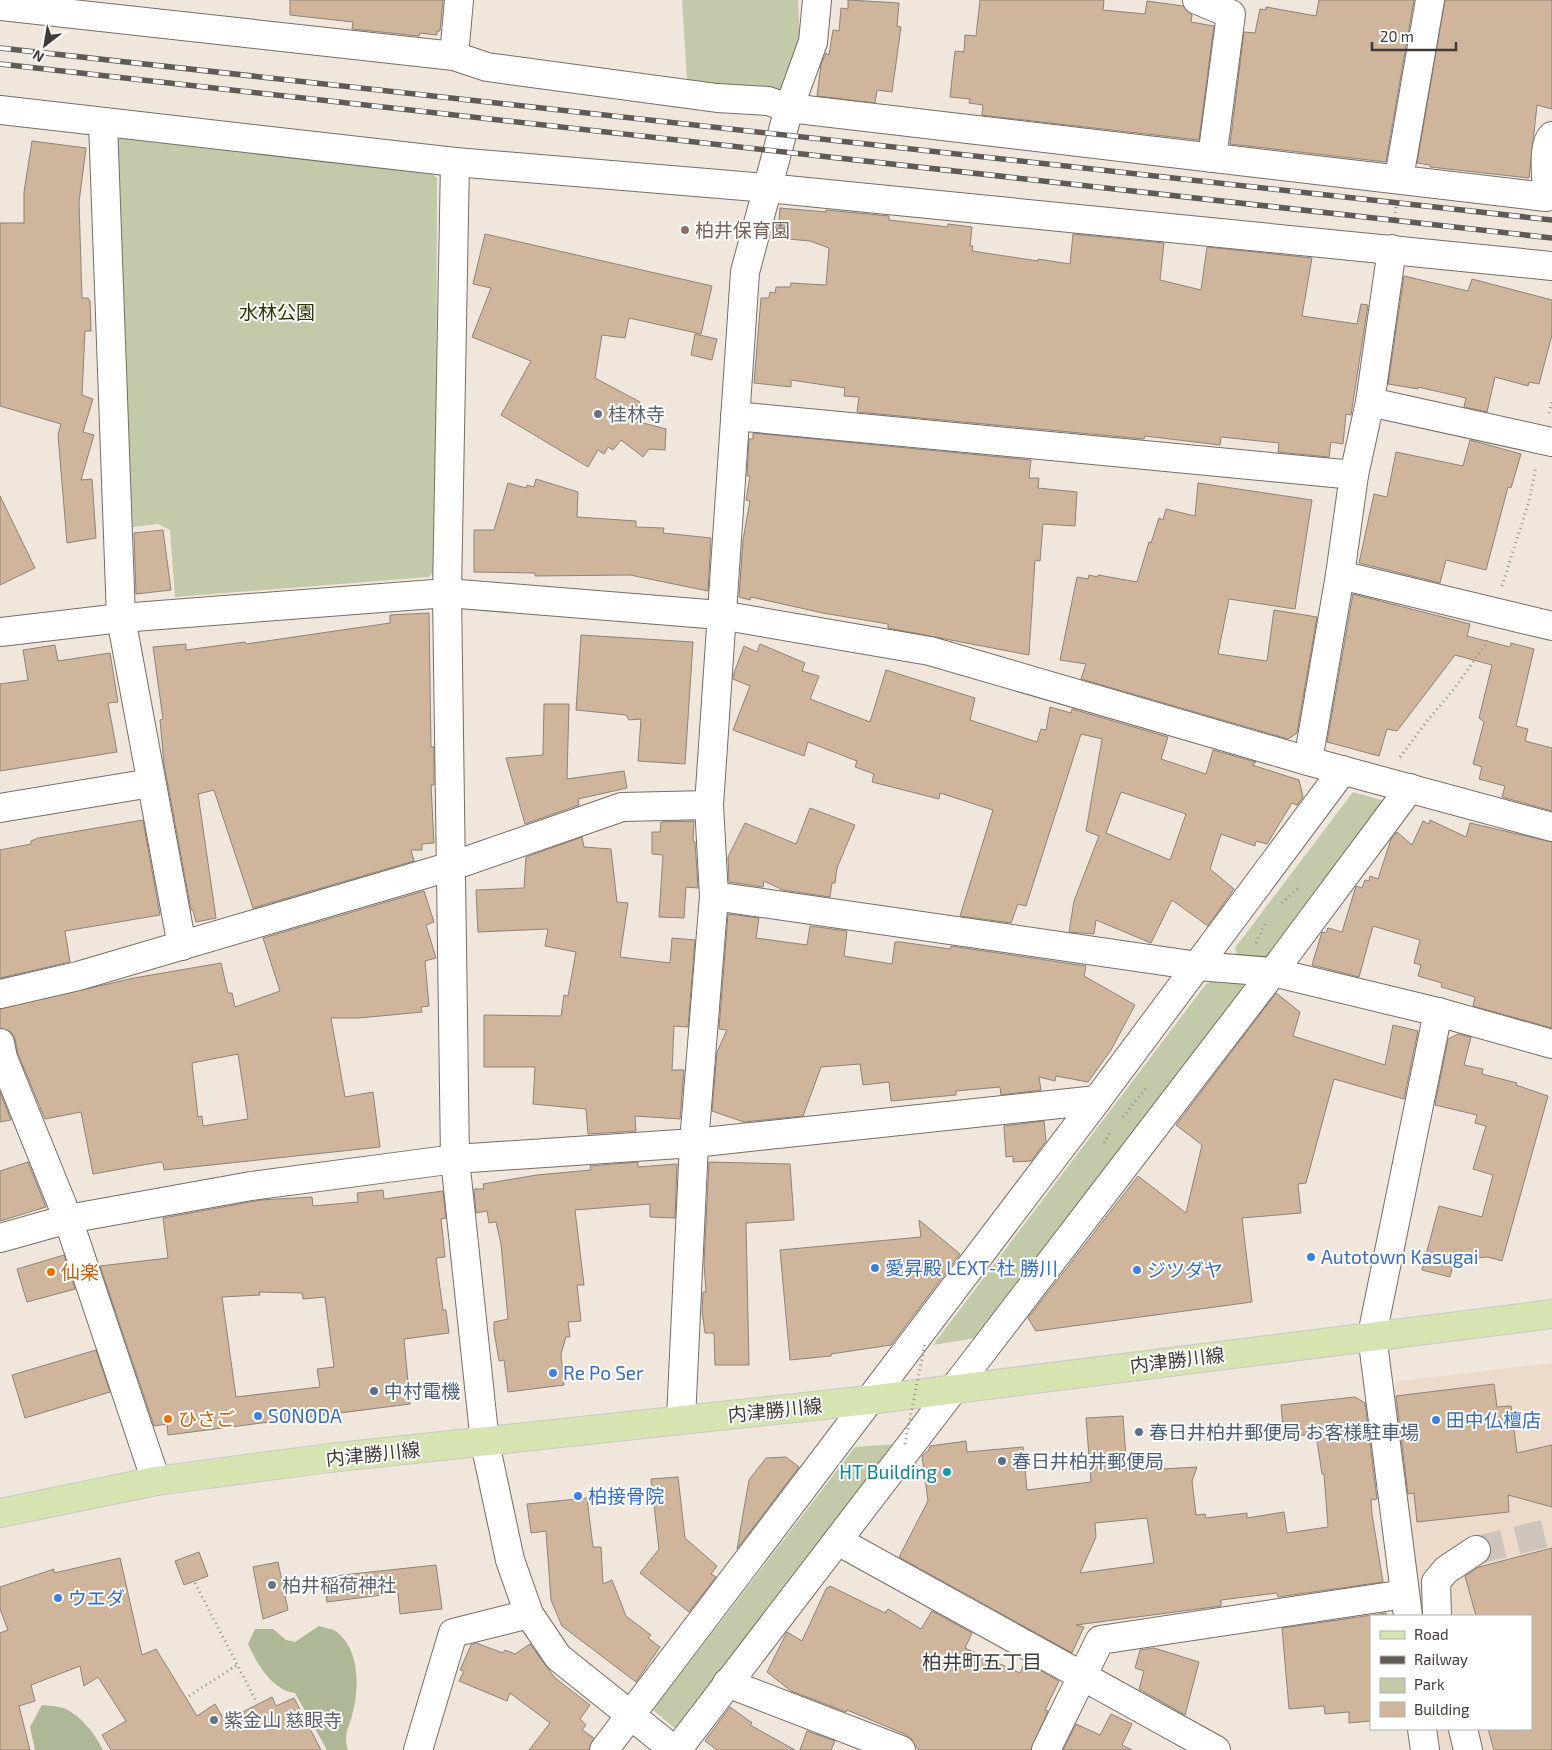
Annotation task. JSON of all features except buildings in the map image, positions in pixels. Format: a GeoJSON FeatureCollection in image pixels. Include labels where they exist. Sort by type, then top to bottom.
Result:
{"type":"FeatureCollection","features":[{"type":"Feature","properties":{"kind":"main road","name":"内津勝川線"},"geometry":{"type":"LineString","coordinates":[[0,1513],[156,1481],[330,1458],[485,1443],[869,1400],[1372,1335],[1552,1314]]}},
{"type":"Feature","properties":{"kind":"street"},"geometry":{"type":"LineString","coordinates":[[454,56],[459,0]]}},
{"type":"Feature","properties":{"kind":"street"},"geometry":{"type":"LineString","coordinates":[[681,1420],[694,1143],[714,896],[709,805],[720,615],[745,272],[789,108],[813,42],[817,0]]}},
{"type":"Feature","properties":{"kind":"street"},"geometry":{"type":"LineString","coordinates":[[1197,0],[1231,14],[1212,158]]}},
{"type":"Feature","properties":{"kind":"street"},"geometry":{"type":"LineString","coordinates":[[1399,178],[1430,0]]}},
{"type":"Feature","properties":{"kind":"street"},"geometry":{"type":"LineString","coordinates":[[0,6],[454,56],[486,67],[717,98],[768,101],[789,108],[1546,196],[1550,180],[1545,149],[1552,136]]}},
{"type":"Feature","properties":{"kind":"street"},"geometry":{"type":"LineString","coordinates":[[0,110],[455,162],[767,188],[1552,266]]}},
{"type":"Feature","properties":{"kind":"street"},"geometry":{"type":"LineString","coordinates":[[103,122],[121,618],[182,946]]}},
{"type":"Feature","properties":{"kind":"street"},"geometry":{"type":"LineString","coordinates":[[455,162],[448,593],[455,1159],[485,1443],[510,1560],[529,1614],[558,1657],[669,1745],[727,1683],[838,1541],[1273,972],[1410,788]]}},
{"type":"Feature","properties":{"kind":"street"},"geometry":{"type":"LineString","coordinates":[[1308,761],[1340,575],[1354,475],[1370,402],[1392,249]]}},
{"type":"Feature","properties":{"kind":"street"},"geometry":{"type":"LineString","coordinates":[[1370,402],[1552,442]]}},
{"type":"Feature","properties":{"kind":"street"},"geometry":{"type":"LineString","coordinates":[[735,416],[1354,475]]}},
{"type":"Feature","properties":{"kind":"street"},"geometry":{"type":"LineString","coordinates":[[1340,575],[1552,626]]}},
{"type":"Feature","properties":{"kind":"street"},"geometry":{"type":"LineString","coordinates":[[0,632],[121,618],[448,593],[720,615],[930,651],[1308,761],[1552,827]]}},
{"type":"Feature","properties":{"kind":"street"},"geometry":{"type":"LineString","coordinates":[[604,1750],[1097,1100],[1343,770]]}},
{"type":"Feature","properties":{"kind":"street"},"geometry":{"type":"LineString","coordinates":[[0,808],[151,783]]}},
{"type":"Feature","properties":{"kind":"street"},"geometry":{"type":"LineString","coordinates":[[0,994],[78,976],[452,866],[622,807],[709,805]]}},
{"type":"Feature","properties":{"kind":"street"},"geometry":{"type":"LineString","coordinates":[[714,896],[1198,966],[1273,972],[1438,1012],[1552,1044]]}},
{"type":"Feature","properties":{"kind":"street"},"geometry":{"type":"LineString","coordinates":[[1046,1750],[1100,1640],[1406,1605],[1372,1335],[1438,1012]]}},
{"type":"Feature","properties":{"kind":"street"},"geometry":{"type":"LineString","coordinates":[[0,1043],[3,1058],[68,1219],[156,1481]]}},
{"type":"Feature","properties":{"kind":"street"},"geometry":{"type":"LineString","coordinates":[[0,1238],[68,1219],[251,1186],[455,1159],[694,1143],[1097,1100]]}},
{"type":"Feature","properties":{"kind":"street"},"geometry":{"type":"LineString","coordinates":[[838,1541],[1216,1750]]}},
{"type":"Feature","properties":{"kind":"street"},"geometry":{"type":"LineString","coordinates":[[1438,1615],[1436,1582],[1446,1570],[1476,1550]]}},
{"type":"Feature","properties":{"kind":"street"},"geometry":{"type":"LineString","coordinates":[[418,1750],[453,1633],[529,1614]]}},
{"type":"Feature","properties":{"kind":"street"},"geometry":{"type":"LineString","coordinates":[[727,1683],[901,1750]]}},
{"type":"Feature","properties":{"kind":"street"},"geometry":{"type":"LineString","coordinates":[[1422,1730],[1425,1750]]}},
{"type":"Feature","properties":{"kind":"street"},"geometry":{"type":"LineString","coordinates":[[1463,1730],[1468,1750]]}},
{"type":"Feature","properties":{"kind":"path"},"geometry":{"type":"LineString","coordinates":[[1392,249],[1399,178]]}},
{"type":"Feature","properties":{"kind":"path"},"geometry":{"type":"LineString","coordinates":[[905,1444],[924,1343]]}},
{"type":"Feature","properties":{"kind":"path"},"geometry":{"type":"LineString","coordinates":[[195,1583],[256,1703]]}},
{"type":"Feature","properties":{"kind":"path"},"geometry":{"type":"LineString","coordinates":[[189,1696],[237,1666]]}},
{"type":"Feature","properties":{"kind":"shaded area"},"geometry":{"type":"Polygon","coordinates":[[[1552,1363],[1552,1750],[1441,1750],[1438,1730],[1532,1730],[1532,1615],[1423,1615],[1392,1392],[1399,1381],[1552,1363]]]}},
{"type":"Feature","properties":{"kind":"green space"},"geometry":{"type":"Polygon","coordinates":[[[682,0],[798,0],[800,48],[781,92],[687,80],[682,0]]]}},
{"type":"Feature","properties":{"kind":"green space","name":"水林公園"},"geometry":{"type":"Polygon","coordinates":[[[123,133],[425,168],[437,178],[436,567],[429,577],[175,597],[170,530],[158,524],[124,528],[112,142],[123,133]]]}},
{"type":"Feature","properties":{"kind":"green space"},"geometry":{"type":"Polygon","coordinates":[[[1353,792],[1388,802],[1271,955],[1261,960],[1237,956],[1235,948],[1353,792]]]}},
{"type":"Feature","properties":{"kind":"green space"},"geometry":{"type":"Polygon","coordinates":[[[1218,979],[1241,982],[1245,991],[976,1338],[933,1345],[1206,984],[1218,979]]]}},
{"type":"Feature","properties":{"kind":"green space"},"geometry":{"type":"Polygon","coordinates":[[[897,1444],[678,1731],[653,1710],[855,1447],[897,1444]]]}},
{"type":"Feature","properties":{"kind":"green space"},"geometry":{"type":"Polygon","coordinates":[[[319,1626],[337,1632],[345,1640],[354,1661],[357,1683],[352,1716],[346,1737],[348,1750],[327,1750],[295,1693],[279,1687],[266,1675],[248,1644],[255,1629],[273,1629],[286,1640],[295,1642],[319,1626]]]}},
{"type":"Feature","properties":{"kind":"green space"},"geometry":{"type":"Polygon","coordinates":[[[42,1705],[60,1707],[72,1712],[88,1726],[103,1750],[35,1750],[30,1727],[42,1705]]]}},
{"type":"Feature","properties":{"kind":"tunnel"},"geometry":{"type":"LineString","coordinates":[[1476,1550],[1552,1532]]}},
{"type":"Feature","properties":{"kind":"railway"},"geometry":{"type":"LineString","coordinates":[[0,48],[1552,220]]}},
{"type":"Feature","properties":{"kind":"railway"},"geometry":{"type":"LineString","coordinates":[[0,64],[1552,238]]}},
{"type":"Feature","properties":{"kind":"place","name":"柏井保育園"},"geometry":{"type":"Point","coordinates":[685,230]}},
{"type":"Feature","properties":{"kind":"place","name":"桂林寺"},"geometry":{"type":"Point","coordinates":[598,414]}},
{"type":"Feature","properties":{"kind":"place","name":"Autotown Kasugai"},"geometry":{"type":"Point","coordinates":[1311,1257]}},
{"type":"Feature","properties":{"kind":"place","name":"愛昇殿 LEXT-杜 勝川"},"geometry":{"type":"Point","coordinates":[875,1268]}},
{"type":"Feature","properties":{"kind":"place","name":"ジツダヤ"},"geometry":{"type":"Point","coordinates":[1137,1270]}},
{"type":"Feature","properties":{"kind":"place","name":"仙楽"},"geometry":{"type":"Point","coordinates":[51,1272]}},
{"type":"Feature","properties":{"kind":"place","name":"Re Po Ser"},"geometry":{"type":"Point","coordinates":[553,1373]}},
{"type":"Feature","properties":{"kind":"place","name":"中村電機"},"geometry":{"type":"Point","coordinates":[374,1391]}},
{"type":"Feature","properties":{"kind":"place","name":"SONODA"},"geometry":{"type":"Point","coordinates":[258,1416]}},
{"type":"Feature","properties":{"kind":"place","name":"ひさご"},"geometry":{"type":"Point","coordinates":[168,1419]}},
{"type":"Feature","properties":{"kind":"place","name":"田中仏檀店"},"geometry":{"type":"Point","coordinates":[1436,1420]}},
{"type":"Feature","properties":{"kind":"place","name":"春日井柏井郵便局 お客様駐車場"},"geometry":{"type":"Point","coordinates":[1139,1432]}},
{"type":"Feature","properties":{"kind":"place","name":"春日井柏井郵便局"},"geometry":{"type":"Point","coordinates":[1002,1461]}},
{"type":"Feature","properties":{"kind":"place","name":"HT Building"},"geometry":{"type":"Point","coordinates":[947,1472]}},
{"type":"Feature","properties":{"kind":"place","name":"柏接骨院"},"geometry":{"type":"Point","coordinates":[578,1496]}},
{"type":"Feature","properties":{"kind":"place","name":"柏井稲荷神社"},"geometry":{"type":"Point","coordinates":[272,1585]}},
{"type":"Feature","properties":{"kind":"place","name":"ウエダ"},"geometry":{"type":"Point","coordinates":[58,1598]}},
{"type":"Feature","properties":{"kind":"place","name":"紫金山 慈眼寺"},"geometry":{"type":"Point","coordinates":[214,1720]}},
{"type":"Feature","properties":{"kind":"district","name":"柏井町五丁目"},"geometry":{"type":"Point","coordinates":[982,1662]}}]}
